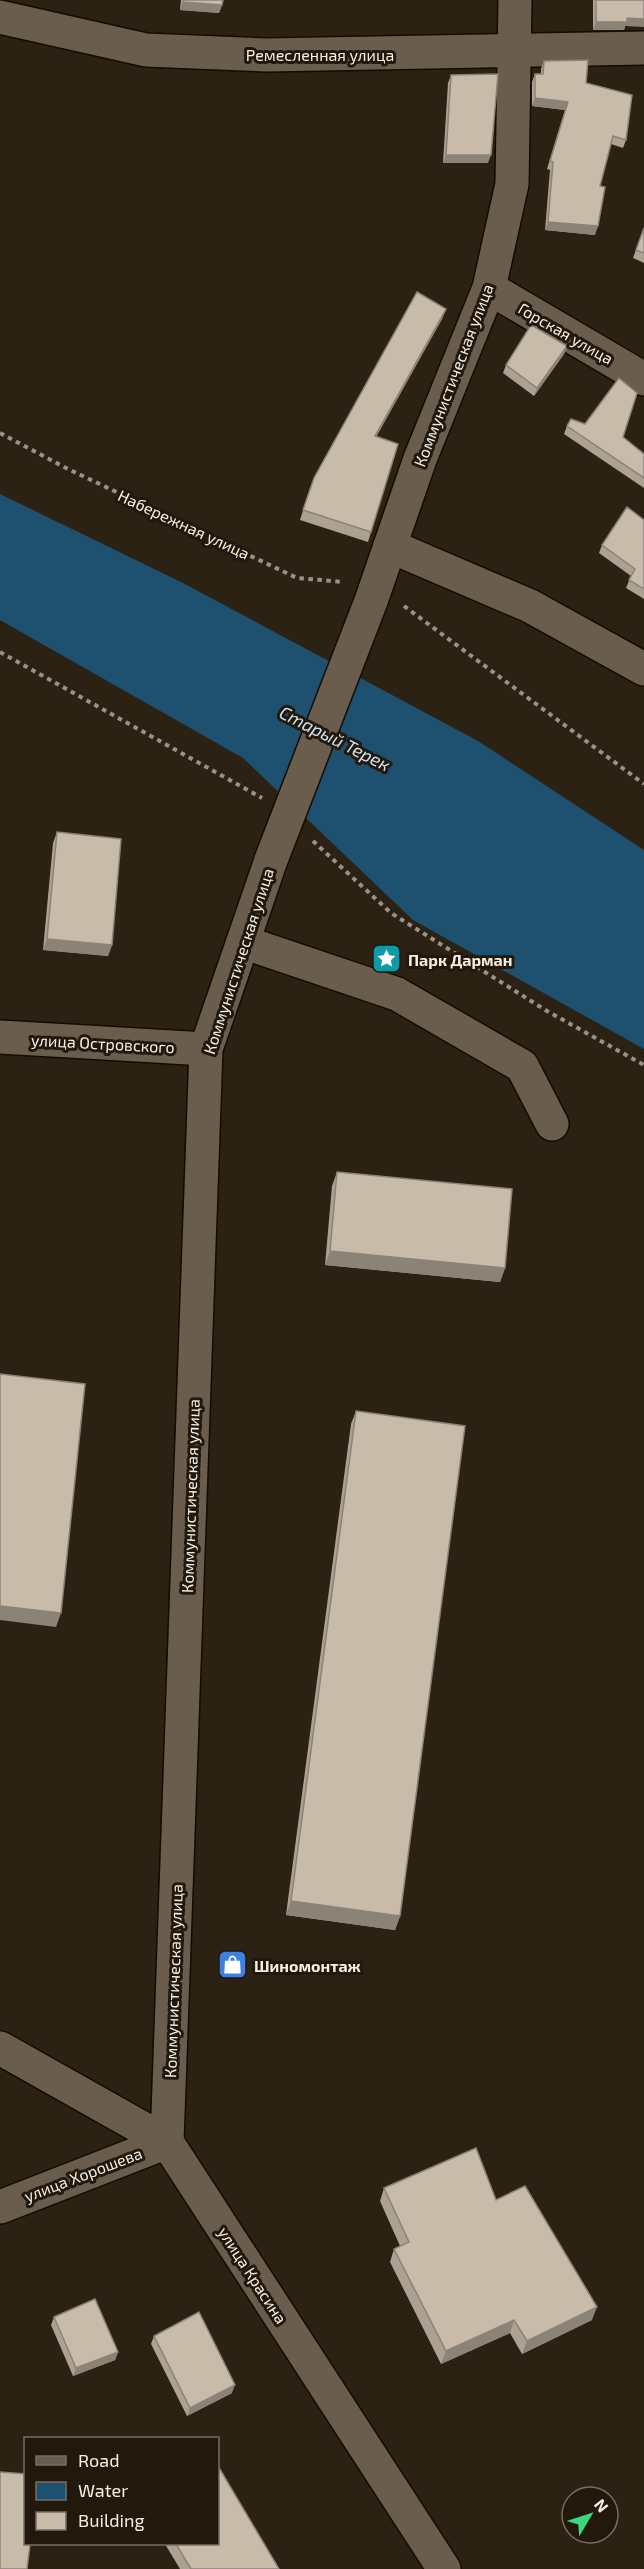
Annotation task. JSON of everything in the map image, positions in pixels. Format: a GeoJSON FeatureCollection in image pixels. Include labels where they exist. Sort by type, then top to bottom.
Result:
{"type":"FeatureCollection","features":[{"type":"Feature","properties":{"kind":"street","name":"Коммунистическая улица"},"geometry":{"type":"LineString","coordinates":[[167,2142],[206,1049],[271,860],[374,593],[420,459],[489,288],[512,184],[515,0]]}},
{"type":"Feature","properties":{"kind":"street","name":"Ремесленная улица"},"geometry":{"type":"LineString","coordinates":[[0,17],[146,50],[267,55],[644,48]]}},
{"type":"Feature","properties":{"kind":"street","name":"Горская улица"},"geometry":{"type":"LineString","coordinates":[[489,288],[644,379]]}},
{"type":"Feature","properties":{"kind":"street"},"geometry":{"type":"LineString","coordinates":[[390,546],[530,606],[644,669]]}},
{"type":"Feature","properties":{"kind":"street"},"geometry":{"type":"LineString","coordinates":[[243,942],[397,994],[522,1066],[552,1124]]}},
{"type":"Feature","properties":{"kind":"street","name":"улица Островского"},"geometry":{"type":"LineString","coordinates":[[0,1037],[206,1049]]}},
{"type":"Feature","properties":{"kind":"street","name":"улица Красина"},"geometry":{"type":"LineString","coordinates":[[0,2048],[167,2142],[444,2569]]}},
{"type":"Feature","properties":{"kind":"street","name":"улица Хорошева"},"geometry":{"type":"LineString","coordinates":[[0,2207],[167,2142]]}},
{"type":"Feature","properties":{"kind":"path","name":"Набережная улица"},"geometry":{"type":"LineString","coordinates":[[0,434],[297,578],[374,593]]}},
{"type":"Feature","properties":{"kind":"path"},"geometry":{"type":"LineString","coordinates":[[374,593],[644,784]]}},
{"type":"Feature","properties":{"kind":"path"},"geometry":{"type":"LineString","coordinates":[[0,651],[266,801]]}},
{"type":"Feature","properties":{"kind":"path"},"geometry":{"type":"LineString","coordinates":[[308,837],[391,913],[547,1011],[644,1065]]}},
{"type":"Feature","properties":{"kind":"water","name":"Старый Терек"},"geometry":{"type":"Polygon","coordinates":[[[0,494],[183,583],[478,741],[644,850],[644,1049],[413,920],[243,758],[0,620],[0,494]]]}},
{"type":"Feature","properties":{"kind":"building"},"geometry":{"type":"Polygon","coordinates":[[[183,0],[223,0],[222,5],[183,2],[183,0]]]}},
{"type":"Feature","properties":{"kind":"building"},"geometry":{"type":"Polygon","coordinates":[[[596,0],[644,0],[644,19],[627,18],[627,22],[596,22],[596,0]]]}},
{"type":"Feature","properties":{"kind":"building"},"geometry":{"type":"Polygon","coordinates":[[[588,60],[586,83],[632,95],[626,140],[613,136],[600,186],[605,187],[598,226],[548,222],[553,162],[550,161],[568,102],[535,98],[535,74],[543,74],[544,61],[588,60]]]}},
{"type":"Feature","properties":{"kind":"building"},"geometry":{"type":"Polygon","coordinates":[[[498,74],[491,155],[446,155],[451,75],[498,74]]]}},
{"type":"Feature","properties":{"kind":"building"},"geometry":{"type":"Polygon","coordinates":[[[644,228],[644,253],[636,250],[644,228]]]}},
{"type":"Feature","properties":{"kind":"building"},"geometry":{"type":"Polygon","coordinates":[[[417,292],[446,309],[375,436],[398,444],[371,532],[303,510],[314,478],[417,292]]]}},
{"type":"Feature","properties":{"kind":"building"},"geometry":{"type":"Polygon","coordinates":[[[531,325],[567,346],[537,388],[506,365],[531,325]]]}},
{"type":"Feature","properties":{"kind":"building"},"geometry":{"type":"Polygon","coordinates":[[[619,378],[637,393],[623,437],[644,454],[644,478],[567,426],[571,419],[585,424],[619,378]]]}},
{"type":"Feature","properties":{"kind":"building"},"geometry":{"type":"Polygon","coordinates":[[[627,507],[644,520],[644,589],[629,580],[635,569],[602,545],[627,507]]]}},
{"type":"Feature","properties":{"kind":"building"},"geometry":{"type":"Polygon","coordinates":[[[57,832],[121,839],[112,945],[47,939],[57,832]]]}},
{"type":"Feature","properties":{"kind":"building"},"geometry":{"type":"Polygon","coordinates":[[[337,1172],[512,1189],[505,1268],[330,1251],[337,1172]]]}},
{"type":"Feature","properties":{"kind":"building"},"geometry":{"type":"Polygon","coordinates":[[[0,1374],[85,1384],[61,1613],[0,1606],[0,1374]]]}},
{"type":"Feature","properties":{"kind":"building"},"geometry":{"type":"Polygon","coordinates":[[[356,1411],[465,1426],[400,1916],[291,1901],[356,1411]]]}},
{"type":"Feature","properties":{"kind":"building"},"geometry":{"type":"Polygon","coordinates":[[[476,2148],[496,2200],[525,2186],[597,2307],[527,2341],[514,2320],[446,2351],[394,2249],[409,2242],[384,2188],[476,2148]]]}},
{"type":"Feature","properties":{"kind":"building"},"geometry":{"type":"Polygon","coordinates":[[[95,2299],[118,2352],[76,2368],[54,2317],[95,2299]]]}},
{"type":"Feature","properties":{"kind":"building"},"geometry":{"type":"Polygon","coordinates":[[[199,2312],[235,2385],[190,2408],[154,2336],[199,2312]]]}},
{"type":"Feature","properties":{"kind":"building"},"geometry":{"type":"Polygon","coordinates":[[[219,2468],[279,2569],[191,2569],[177,2545],[219,2545],[219,2468]]]}},
{"type":"Feature","properties":{"kind":"building"},"geometry":{"type":"Polygon","coordinates":[[[0,2472],[24,2474],[24,2545],[30,2545],[27,2569],[0,2569],[0,2472]]]}},
{"type":"Feature","properties":{"kind":"place","name":"Парк Дарман"},"geometry":{"type":"Point","coordinates":[387,959]}},
{"type":"Feature","properties":{"kind":"place","name":"Шиномонтаж"},"geometry":{"type":"Point","coordinates":[233,1965]}}]}
